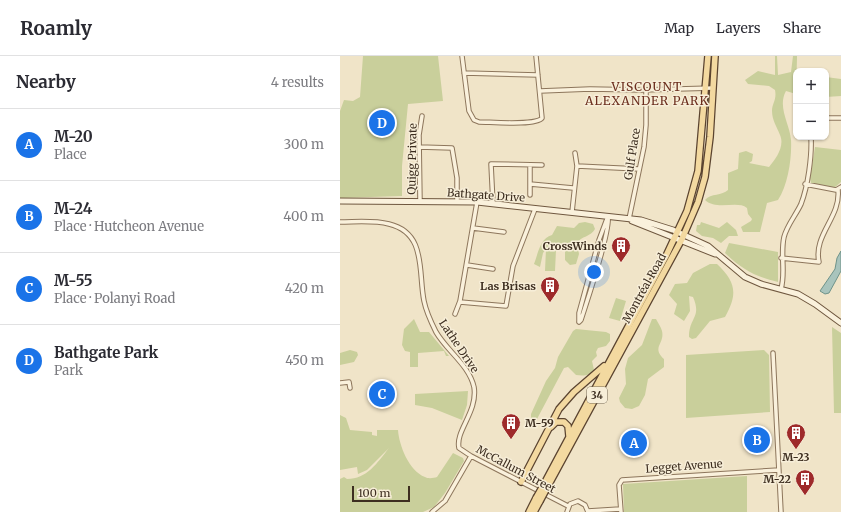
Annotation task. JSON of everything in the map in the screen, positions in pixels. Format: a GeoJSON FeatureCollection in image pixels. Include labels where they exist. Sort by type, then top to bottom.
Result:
{"type":"FeatureCollection","features":[{"type":"Feature","properties":{"kind":"main road","name":"Montréal Road"},"geometry":{"type":"LineString","coordinates":[[546,485],[569,438],[677,235],[692,197],[698,172],[708,56]]}},
{"type":"Feature","properties":{"kind":"main road","name":"Montréal Road"},"geometry":{"type":"LineString","coordinates":[[529,512],[538,500],[683,237],[699,199],[706,173],[715,56]]}},
{"type":"Feature","properties":{"kind":"main road"},"geometry":{"type":"LineString","coordinates":[[698,172],[706,173]]}},
{"type":"Feature","properties":{"kind":"main road"},"geometry":{"type":"LineString","coordinates":[[520,482],[564,402],[598,373],[611,359]]}},
{"type":"Feature","properties":{"kind":"main road"},"geometry":{"type":"LineString","coordinates":[[548,430],[556,422],[564,422],[569,428],[569,438]]}},
{"type":"Feature","properties":{"kind":"main road","name":"Montréal Road"},"geometry":{"type":"LineString","coordinates":[[534,512],[538,500]]}},
{"type":"Feature","properties":{"kind":"street"},"geometry":{"type":"LineString","coordinates":[[462,56],[469,111],[474,120],[486,122],[529,123],[540,121],[543,112],[536,56]]}},
{"type":"Feature","properties":{"kind":"street"},"geometry":{"type":"LineString","coordinates":[[464,74],[538,75]]}},
{"type":"Feature","properties":{"kind":"street"},"geometry":{"type":"LineString","coordinates":[[540,91],[713,88]]}},
{"type":"Feature","properties":{"kind":"street","name":"Gulf Place"},"geometry":{"type":"LineString","coordinates":[[629,219],[646,125],[646,90]]}},
{"type":"Feature","properties":{"kind":"street","name":"Quigg Private"},"geometry":{"type":"LineString","coordinates":[[420,201],[419,147],[422,116]]}},
{"type":"Feature","properties":{"kind":"street"},"geometry":{"type":"LineString","coordinates":[[829,118],[841,118]]}},
{"type":"Feature","properties":{"kind":"street"},"geometry":{"type":"LineString","coordinates":[[781,289],[783,279],[781,258],[785,234],[801,204],[811,148],[811,140]]}},
{"type":"Feature","properties":{"kind":"street"},"geometry":{"type":"LineString","coordinates":[[419,147],[452,148],[458,178],[457,202]]}},
{"type":"Feature","properties":{"kind":"street"},"geometry":{"type":"LineString","coordinates":[[572,212],[577,166],[575,154]]}},
{"type":"Feature","properties":{"kind":"street"},"geometry":{"type":"LineString","coordinates":[[493,204],[491,164],[542,165]]}},
{"type":"Feature","properties":{"kind":"street"},"geometry":{"type":"LineString","coordinates":[[530,165],[530,195]]}},
{"type":"Feature","properties":{"kind":"street"},"geometry":{"type":"LineString","coordinates":[[577,166],[639,169]]}},
{"type":"Feature","properties":{"kind":"street"},"geometry":{"type":"LineString","coordinates":[[530,184],[574,188]]}},
{"type":"Feature","properties":{"kind":"street"},"geometry":{"type":"LineString","coordinates":[[805,184],[838,190]]}},
{"type":"Feature","properties":{"kind":"street"},"geometry":{"type":"LineString","coordinates":[[838,190],[841,187]]}},
{"type":"Feature","properties":{"kind":"street"},"geometry":{"type":"LineString","coordinates":[[781,258],[819,262],[818,251],[821,239],[840,204],[838,190]]}},
{"type":"Feature","properties":{"kind":"street","name":"Bathgate Drive"},"geometry":{"type":"LineString","coordinates":[[340,201],[477,202],[629,219],[683,237],[719,256],[745,278],[806,298],[841,323]]}},
{"type":"Feature","properties":{"kind":"street"},"geometry":{"type":"LineString","coordinates":[[455,314],[460,302],[477,202]]}},
{"type":"Feature","properties":{"kind":"street"},"geometry":{"type":"LineString","coordinates":[[460,302],[506,306],[513,266],[535,209]]}},
{"type":"Feature","properties":{"kind":"street"},"geometry":{"type":"LineString","coordinates":[[608,216],[607,230],[592,286],[581,320],[579,322],[579,312],[596,251],[608,216]]}},
{"type":"Feature","properties":{"kind":"street","name":"Lathe Drive"},"geometry":{"type":"LineString","coordinates":[[340,222],[388,224],[405,232],[416,246],[420,255],[425,308],[437,333],[469,374],[473,386],[473,409],[460,434],[459,445]]}},
{"type":"Feature","properties":{"kind":"street"},"geometry":{"type":"LineString","coordinates":[[473,228],[504,232]]}},
{"type":"Feature","properties":{"kind":"street"},"geometry":{"type":"LineString","coordinates":[[467,265],[493,268]]}},
{"type":"Feature","properties":{"kind":"street"},"geometry":{"type":"LineString","coordinates":[[772,353],[781,512]]}},
{"type":"Feature","properties":{"kind":"street"},"geometry":{"type":"LineString","coordinates":[[340,383],[349,382],[350,388]]}},
{"type":"Feature","properties":{"kind":"street","name":"McCallum Street"},"geometry":{"type":"LineString","coordinates":[[459,445],[461,450],[471,456],[568,506]]}},
{"type":"Feature","properties":{"kind":"street"},"geometry":{"type":"LineString","coordinates":[[432,512],[445,501],[471,456]]}},
{"type":"Feature","properties":{"kind":"street","name":"Legget Avenue"},"geometry":{"type":"LineString","coordinates":[[620,510],[619,486],[622,480],[625,479],[779,470]]}},
{"type":"Feature","properties":{"kind":"street"},"geometry":{"type":"LineString","coordinates":[[567,512],[568,506],[572,502],[580,501],[585,504],[588,512],[620,510]]}},
{"type":"Feature","properties":{"kind":"green space"},"geometry":{"type":"Polygon","coordinates":[[[363,56],[438,56],[443,101],[408,104],[402,166],[402,196],[340,198],[340,111],[344,100],[353,101],[360,97],[363,56]]]}},
{"type":"Feature","properties":{"kind":"green space"},"geometry":{"type":"Polygon","coordinates":[[[775,56],[777,56],[778,75],[791,72],[793,56],[797,56],[797,68],[793,68],[793,93],[786,91],[783,103],[783,109],[791,140],[789,171],[778,200],[767,203],[760,232],[743,232],[741,227],[752,219],[748,214],[747,208],[738,205],[715,205],[705,200],[710,196],[726,192],[728,190],[728,173],[738,169],[739,153],[746,151],[753,154],[752,161],[749,163],[769,167],[779,152],[781,148],[781,139],[772,114],[775,90],[769,86],[748,84],[745,80],[758,71],[775,75],[775,56]]]}},
{"type":"Feature","properties":{"kind":"green space"},"geometry":{"type":"Polygon","coordinates":[[[829,77],[841,79],[841,96],[829,97],[829,77]]]}},
{"type":"Feature","properties":{"kind":"green space"},"geometry":{"type":"Polygon","coordinates":[[[815,147],[841,150],[841,182],[834,188],[811,183],[810,178],[815,147]]]}},
{"type":"Feature","properties":{"kind":"green space"},"geometry":{"type":"Polygon","coordinates":[[[585,222],[593,224],[595,229],[593,232],[577,243],[579,254],[576,264],[570,265],[565,260],[565,246],[556,246],[546,249],[543,253],[540,267],[534,264],[542,243],[545,239],[552,235],[557,226],[574,228],[579,223],[585,222]]]}},
{"type":"Feature","properties":{"kind":"green space"},"geometry":{"type":"Polygon","coordinates":[[[701,222],[719,228],[727,222],[736,230],[738,236],[729,236],[721,243],[713,238],[702,236],[696,231],[697,225],[700,225],[701,222]]]}},
{"type":"Feature","properties":{"kind":"green space"},"geometry":{"type":"Polygon","coordinates":[[[729,243],[778,252],[778,282],[755,275],[738,264],[725,253],[729,243]]]}},
{"type":"Feature","properties":{"kind":"green space"},"geometry":{"type":"Polygon","coordinates":[[[546,249],[556,250],[555,271],[545,271],[546,249]]]}},
{"type":"Feature","properties":{"kind":"green space"},"geometry":{"type":"Polygon","coordinates":[[[710,264],[717,264],[728,277],[733,289],[732,302],[725,317],[710,321],[696,338],[692,339],[689,337],[690,330],[696,314],[693,297],[689,296],[690,311],[684,321],[674,314],[677,304],[669,295],[675,284],[687,283],[693,273],[710,264]]]}},
{"type":"Feature","properties":{"kind":"green space"},"geometry":{"type":"Polygon","coordinates":[[[616,298],[626,301],[620,321],[609,318],[616,298]]]}},
{"type":"Feature","properties":{"kind":"green space"},"geometry":{"type":"Polygon","coordinates":[[[414,319],[420,332],[429,332],[449,356],[446,356],[444,351],[418,353],[418,367],[410,367],[410,352],[405,351],[402,345],[404,329],[414,319]]]}},
{"type":"Feature","properties":{"kind":"green space"},"geometry":{"type":"Polygon","coordinates":[[[652,319],[656,319],[662,331],[662,339],[658,348],[660,355],[664,359],[664,367],[648,379],[645,395],[639,406],[632,409],[625,408],[620,402],[619,398],[626,384],[625,369],[628,358],[642,345],[652,319]]]}},
{"type":"Feature","properties":{"kind":"green space"},"geometry":{"type":"Polygon","coordinates":[[[832,327],[841,333],[841,413],[834,413],[832,327]]]}},
{"type":"Feature","properties":{"kind":"green space"},"geometry":{"type":"Polygon","coordinates":[[[576,329],[606,332],[610,334],[610,341],[606,346],[598,348],[596,352],[597,356],[592,361],[594,370],[590,373],[576,375],[568,367],[564,368],[537,419],[533,421],[531,414],[546,381],[555,368],[558,357],[573,331],[576,329]]]}},
{"type":"Feature","properties":{"kind":"green space"},"geometry":{"type":"Polygon","coordinates":[[[350,350],[357,352],[358,355],[354,362],[340,365],[340,353],[350,350]]]}},
{"type":"Feature","properties":{"kind":"green space"},"geometry":{"type":"Polygon","coordinates":[[[764,350],[769,355],[770,412],[686,418],[686,355],[764,350]]]}},
{"type":"Feature","properties":{"kind":"green space"},"geometry":{"type":"Polygon","coordinates":[[[468,391],[467,405],[462,420],[432,408],[415,405],[415,394],[468,391]]]}},
{"type":"Feature","properties":{"kind":"green space"},"geometry":{"type":"Polygon","coordinates":[[[340,415],[346,418],[350,430],[372,432],[372,435],[377,436],[377,430],[398,430],[400,443],[406,457],[414,469],[426,478],[437,477],[453,453],[463,458],[464,461],[445,493],[434,507],[423,512],[340,512],[340,479],[344,477],[347,479],[354,478],[366,473],[376,464],[389,448],[367,470],[358,474],[357,467],[340,470],[340,415]]]}},
{"type":"Feature","properties":{"kind":"green space"},"geometry":{"type":"Polygon","coordinates":[[[747,476],[747,512],[624,512],[623,484],[747,476]]]}},
{"type":"Feature","properties":{"kind":"water"},"geometry":{"type":"Polygon","coordinates":[[[841,251],[841,271],[829,293],[825,294],[820,291],[835,269],[837,258],[841,251]]]}},
{"type":"Feature","properties":{"kind":"place","name":"Bathgate Park"},"geometry":{"type":"Point","coordinates":[382,123]}},
{"type":"Feature","properties":{"kind":"place","name":"CrossWinds"},"geometry":{"type":"Point","coordinates":[621,263]}},
{"type":"Feature","properties":{"kind":"place","name":"Las Brisas"},"geometry":{"type":"Point","coordinates":[550,303]}},
{"type":"Feature","properties":{"kind":"place","name":"M-55"},"geometry":{"type":"Point","coordinates":[382,394]}},
{"type":"Feature","properties":{"kind":"place","name":"M-59"},"geometry":{"type":"Point","coordinates":[511,440]}},
{"type":"Feature","properties":{"kind":"place","name":"M-24"},"geometry":{"type":"Point","coordinates":[757,440]}},
{"type":"Feature","properties":{"kind":"place","name":"M-20"},"geometry":{"type":"Point","coordinates":[634,443]}},
{"type":"Feature","properties":{"kind":"place","name":"M-23"},"geometry":{"type":"Point","coordinates":[796,450]}},
{"type":"Feature","properties":{"kind":"place","name":"M-22"},"geometry":{"type":"Point","coordinates":[805,496]}},
{"type":"Feature","properties":{"kind":"district","name":"VISCOUNT ALEXANDER PARK"},"geometry":{"type":"Point","coordinates":[647,93]}}]}
